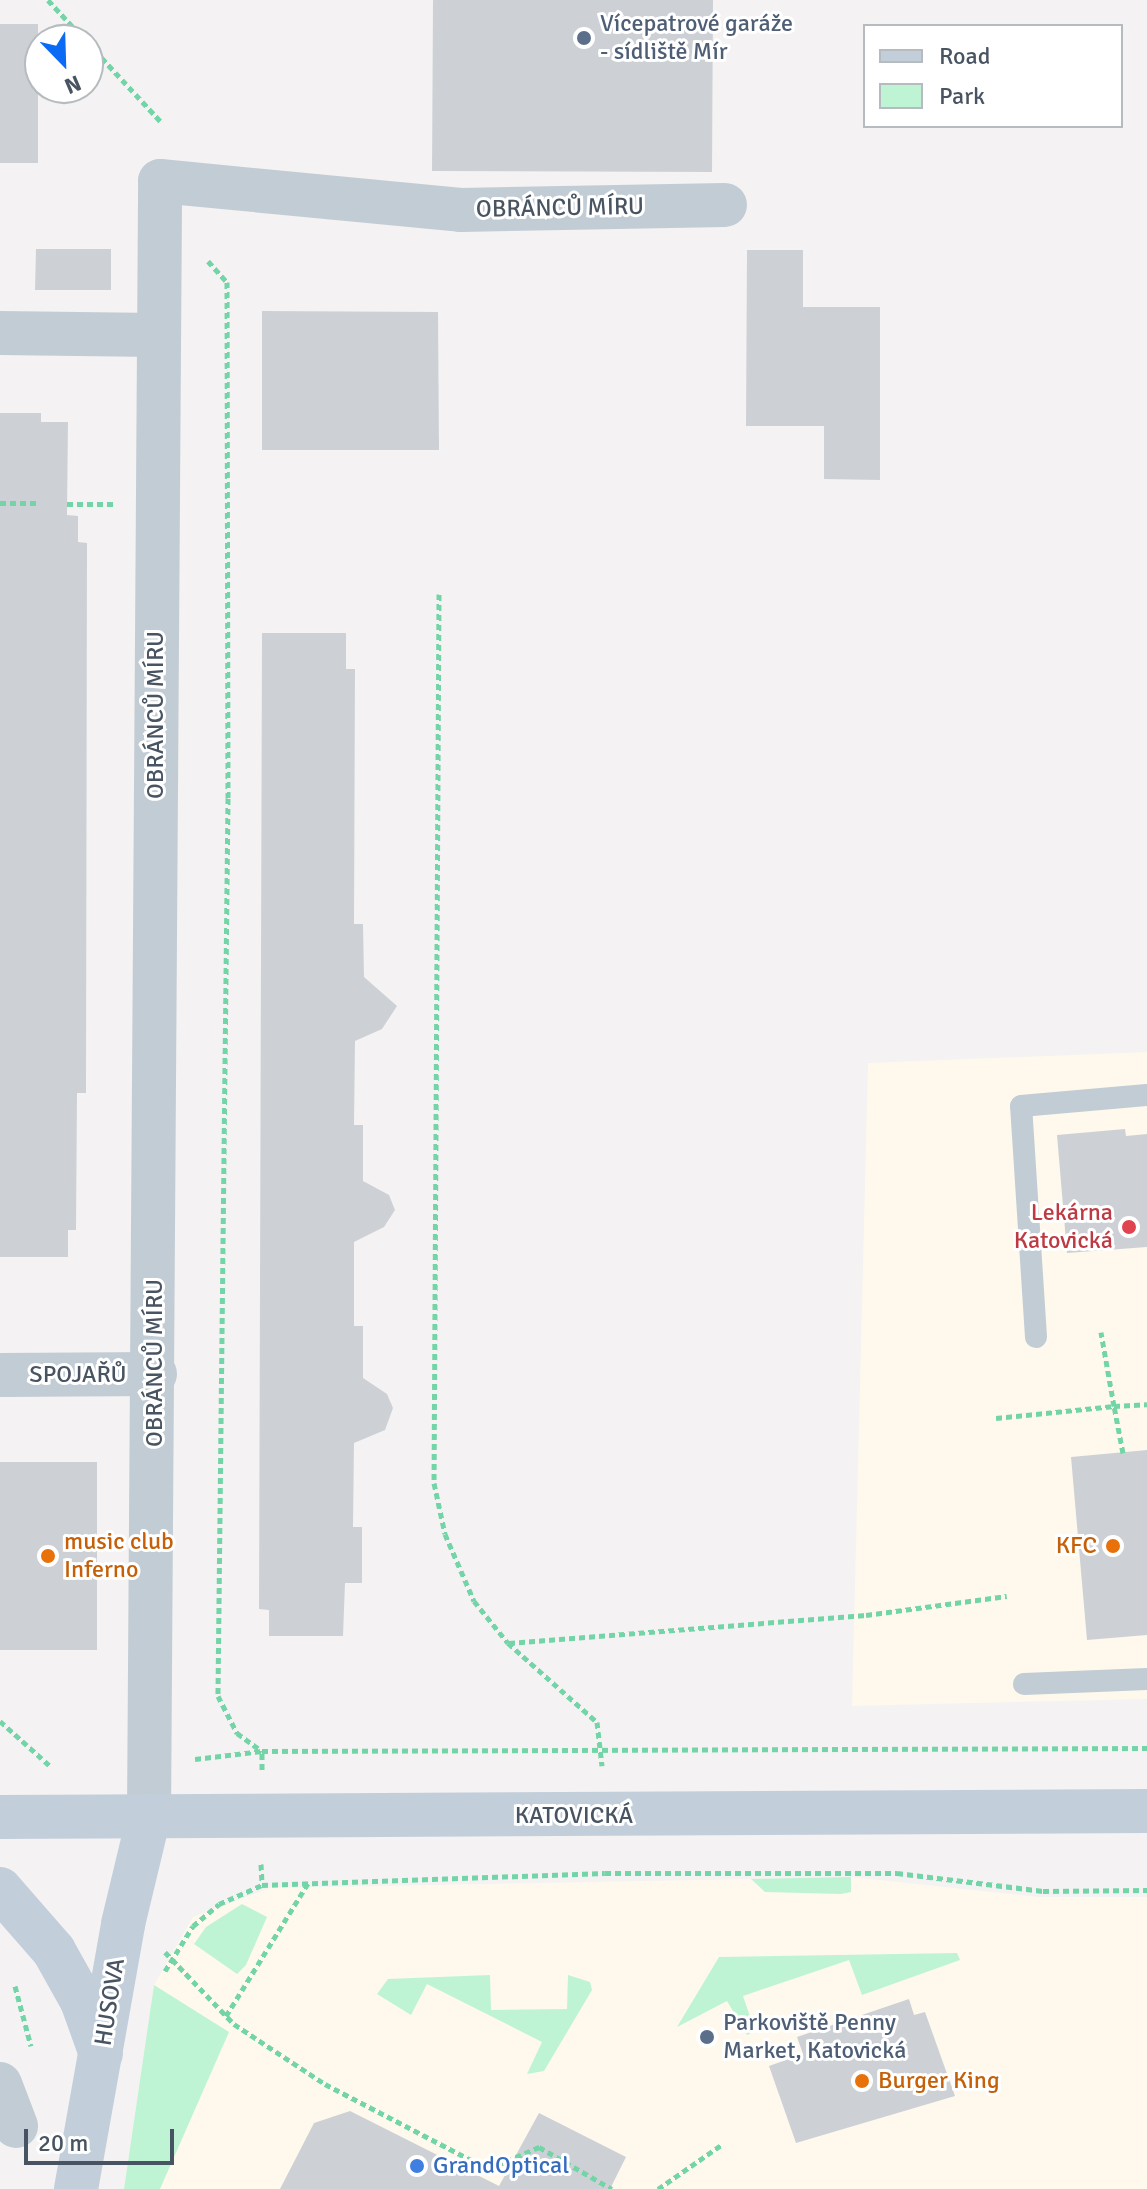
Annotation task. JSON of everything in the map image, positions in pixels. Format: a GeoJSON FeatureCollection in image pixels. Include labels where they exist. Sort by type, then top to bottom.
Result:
{"type":"FeatureCollection","features":[{"type":"Feature","properties":{"kind":"main road","name":"KATOVICKÁ"},"geometry":{"type":"LineString","coordinates":[[0,1817],[607,1817],[1147,1811]]}},
{"type":"Feature","properties":{"kind":"main road","name":"HUSOVA"},"geometry":{"type":"LineString","coordinates":[[76,2189],[149,1816]]}},
{"type":"Feature","properties":{"kind":"main road"},"geometry":{"type":"LineString","coordinates":[[0,1889],[54,1951],[82,2001],[101,2057]]}},
{"type":"Feature","properties":{"kind":"street","name":"OBRÁNCŮ MÍRU"},"geometry":{"type":"LineString","coordinates":[[149,1816],[155,1374],[156,335],[160,181],[461,210],[725,205]]}},
{"type":"Feature","properties":{"kind":"street"},"geometry":{"type":"LineString","coordinates":[[0,333],[156,335]]}},
{"type":"Feature","properties":{"kind":"street","name":"SPOJAŘŮ"},"geometry":{"type":"LineString","coordinates":[[0,1375],[155,1374]]}},
{"type":"Feature","properties":{"kind":"street"},"geometry":{"type":"LineString","coordinates":[[0,2084],[16,2126]]}},
{"type":"Feature","properties":{"kind":"lane"},"geometry":{"type":"LineString","coordinates":[[1036,1337],[1021,1106],[1147,1095]]}},
{"type":"Feature","properties":{"kind":"lane"},"geometry":{"type":"LineString","coordinates":[[1024,1684],[1147,1679]]}},
{"type":"Feature","properties":{"kind":"path"},"geometry":{"type":"LineString","coordinates":[[48,0],[70,24]]}},
{"type":"Feature","properties":{"kind":"path"},"geometry":{"type":"LineString","coordinates":[[104,61],[162,123]]}},
{"type":"Feature","properties":{"kind":"path"},"geometry":{"type":"LineString","coordinates":[[158,243],[201,256],[227,282],[228,798],[218,1696],[237,1733],[262,1751],[1147,1748]]}},
{"type":"Feature","properties":{"kind":"path"},"geometry":{"type":"LineString","coordinates":[[67,504],[118,504],[117,490]]}},
{"type":"Feature","properties":{"kind":"path"},"geometry":{"type":"LineString","coordinates":[[0,503],[36,503]]}},
{"type":"Feature","properties":{"kind":"path"},"geometry":{"type":"LineString","coordinates":[[439,594],[434,1483],[457,1570],[474,1601],[508,1643],[597,1722],[607,1817]]}},
{"type":"Feature","properties":{"kind":"path"},"geometry":{"type":"LineString","coordinates":[[1101,1332],[1123,1453]]}},
{"type":"Feature","properties":{"kind":"path"},"geometry":{"type":"LineString","coordinates":[[996,1418],[1147,1404]]}},
{"type":"Feature","properties":{"kind":"path"},"geometry":{"type":"LineString","coordinates":[[508,1643],[866,1615],[1007,1596]]}},
{"type":"Feature","properties":{"kind":"path"},"geometry":{"type":"LineString","coordinates":[[0,1721],[46,1765]]}},
{"type":"Feature","properties":{"kind":"path"},"geometry":{"type":"LineString","coordinates":[[612,2189],[539,2147],[488,2169],[325,2084],[226,2016],[174,1958],[187,1937],[219,1904],[262,1885],[605,1873],[897,1873],[1043,1891],[1147,1890]]}},
{"type":"Feature","properties":{"kind":"path"},"geometry":{"type":"LineString","coordinates":[[226,2016],[309,1882]]}},
{"type":"Feature","properties":{"kind":"path"},"geometry":{"type":"LineString","coordinates":[[658,2189],[721,2145]]}},
{"type":"Feature","properties":{"kind":"shaded area"},"geometry":{"type":"Polygon","coordinates":[[[1147,1052],[1147,1699],[852,1706],[868,1063],[1147,1052]]]}},
{"type":"Feature","properties":{"kind":"shaded area","name":"Parkoviště Penny Market, Katovická"},"geometry":{"type":"Polygon","coordinates":[[[851,1877],[1039,1897],[1147,1897],[1147,2189],[124,2189],[154,1985],[193,1917],[270,1888],[851,1877]]]}},
{"type":"Feature","properties":{"kind":"green space"},"geometry":{"type":"Polygon","coordinates":[[[851,1877],[851,1892],[841,1894],[765,1892],[751,1879],[851,1877]]]}},
{"type":"Feature","properties":{"kind":"green space"},"geometry":{"type":"Polygon","coordinates":[[[242,1904],[267,1917],[246,1965],[237,1974],[194,1944],[206,1927],[242,1904]]]}},
{"type":"Feature","properties":{"kind":"green space"},"geometry":{"type":"Polygon","coordinates":[[[957,1953],[960,1960],[862,1995],[849,1960],[743,1996],[755,2031],[747,2035],[727,2001],[677,2027],[719,1957],[957,1953]]]}},
{"type":"Feature","properties":{"kind":"green space"},"geometry":{"type":"Polygon","coordinates":[[[490,1975],[491,2010],[567,2009],[568,1975],[590,1982],[592,1990],[544,2071],[527,2074],[542,2042],[427,1984],[411,2015],[377,1994],[388,1979],[490,1975]]]}},
{"type":"Feature","properties":{"kind":"green space"},"geometry":{"type":"Polygon","coordinates":[[[154,1985],[229,2032],[160,2189],[124,2189],[154,1985]]]}},
{"type":"Feature","properties":{"kind":"building"},"geometry":{"type":"Polygon","coordinates":[[[433,0],[713,0],[712,172],[432,171],[433,0]]]}},
{"type":"Feature","properties":{"kind":"building"},"geometry":{"type":"Polygon","coordinates":[[[0,24],[24,24],[24,104],[38,104],[38,163],[0,163],[0,24]]]}},
{"type":"Feature","properties":{"kind":"building"},"geometry":{"type":"Polygon","coordinates":[[[36,249],[111,249],[111,290],[35,290],[36,249]]]}},
{"type":"Feature","properties":{"kind":"building"},"geometry":{"type":"Polygon","coordinates":[[[747,250],[803,250],[803,307],[880,307],[880,480],[824,479],[824,426],[746,426],[747,250]]]}},
{"type":"Feature","properties":{"kind":"building"},"geometry":{"type":"Polygon","coordinates":[[[262,311],[438,312],[439,450],[262,450],[262,311]]]}},
{"type":"Feature","properties":{"kind":"building"},"geometry":{"type":"Polygon","coordinates":[[[0,413],[41,413],[41,422],[68,422],[67,515],[78,516],[78,542],[87,543],[86,1093],[77,1093],[76,1230],[68,1230],[68,1257],[0,1257],[0,413]]]}},
{"type":"Feature","properties":{"kind":"building"},"geometry":{"type":"Polygon","coordinates":[[[262,633],[346,633],[346,669],[355,669],[354,924],[363,924],[364,977],[397,1006],[382,1029],[355,1041],[354,1125],[363,1125],[363,1181],[389,1195],[395,1210],[384,1227],[354,1242],[354,1326],[363,1326],[363,1378],[387,1394],[393,1408],[385,1430],[354,1443],[353,1527],[362,1527],[362,1583],[345,1583],[343,1636],[269,1636],[269,1610],[259,1609],[262,633]]]}},
{"type":"Feature","properties":{"kind":"building"},"geometry":{"type":"Polygon","coordinates":[[[1125,1129],[1126,1136],[1147,1134],[1147,1247],[1067,1253],[1057,1135],[1125,1129]]]}},
{"type":"Feature","properties":{"kind":"building","name":"KFC"},"geometry":{"type":"Polygon","coordinates":[[[1147,1450],[1147,1635],[1087,1640],[1071,1457],[1147,1450]]]}},
{"type":"Feature","properties":{"kind":"building","name":"music club Inferno"},"geometry":{"type":"Polygon","coordinates":[[[0,1462],[97,1462],[97,1650],[0,1650],[0,1462]]]}},
{"type":"Feature","properties":{"kind":"building","name":"Burger King"},"geometry":{"type":"Polygon","coordinates":[[[909,1999],[914,2015],[925,2012],[955,2096],[796,2143],[769,2066],[803,2054],[797,2037],[909,1999]]]}},
{"type":"Feature","properties":{"kind":"building"},"geometry":{"type":"Polygon","coordinates":[[[350,2111],[499,2186],[539,2113],[626,2157],[610,2189],[280,2189],[314,2123],[350,2111]]]}},
{"type":"Feature","properties":{"kind":"place","name":"Vícepatrové garáže - sídliště Mír"},"geometry":{"type":"Point","coordinates":[584,38]}},
{"type":"Feature","properties":{"kind":"place","name":"Lekárna Katovická"},"geometry":{"type":"Point","coordinates":[1129,1227]}},
{"type":"Feature","properties":{"kind":"place","name":"KFC"},"geometry":{"type":"Point","coordinates":[1113,1546]}},
{"type":"Feature","properties":{"kind":"place","name":"music club Inferno"},"geometry":{"type":"Point","coordinates":[48,1556]}},
{"type":"Feature","properties":{"kind":"place","name":"Parkoviště Penny Market, Katovická"},"geometry":{"type":"Point","coordinates":[707,2037]}},
{"type":"Feature","properties":{"kind":"place","name":"Burger King"},"geometry":{"type":"Point","coordinates":[862,2081]}},
{"type":"Feature","properties":{"kind":"place","name":"GrandOptical"},"geometry":{"type":"Point","coordinates":[417,2166]}}]}
